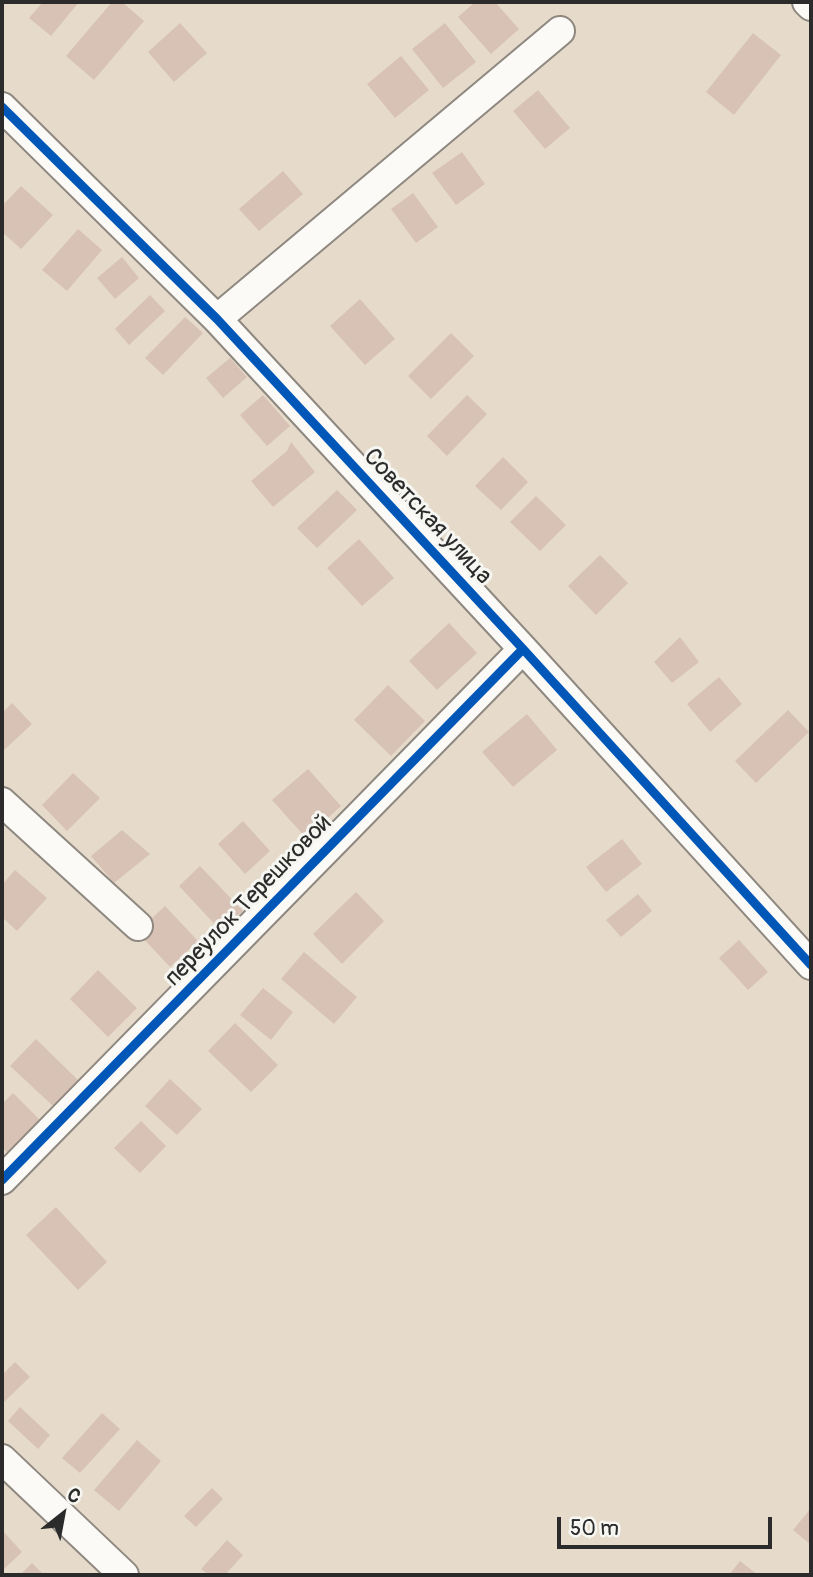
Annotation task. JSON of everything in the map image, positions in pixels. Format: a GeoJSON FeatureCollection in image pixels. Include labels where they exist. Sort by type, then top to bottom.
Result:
{"type":"FeatureCollection","features":[{"type":"Feature","properties":{"kind":"street"},"geometry":{"type":"LineString","coordinates":[[807,2],[811,6]]}},
{"type":"Feature","properties":{"kind":"street"},"geometry":{"type":"LineString","coordinates":[[217,319],[559,31]]}},
{"type":"Feature","properties":{"kind":"street","name":"Советская улица"},"geometry":{"type":"LineString","coordinates":[[2,107],[217,319],[811,965]]}},
{"type":"Feature","properties":{"kind":"street","name":"переулок Терешковой"},"geometry":{"type":"LineString","coordinates":[[2,1180],[523,649]]}},
{"type":"Feature","properties":{"kind":"street"},"geometry":{"type":"LineString","coordinates":[[2,802],[138,926]]}},
{"type":"Feature","properties":{"kind":"street"},"geometry":{"type":"LineString","coordinates":[[2,1459],[124,1575]]}},
{"type":"Feature","properties":{"kind":"building"},"geometry":{"type":"Polygon","coordinates":[[[43,2],[79,2],[51,36],[29,18],[43,2]]]}},
{"type":"Feature","properties":{"kind":"building"},"geometry":{"type":"Polygon","coordinates":[[[112,2],[122,2],[144,21],[94,80],[66,56],[112,2]]]}},
{"type":"Feature","properties":{"kind":"building"},"geometry":{"type":"Polygon","coordinates":[[[475,2],[495,2],[519,29],[491,54],[458,17],[475,2]]]}},
{"type":"Feature","properties":{"kind":"building"},"geometry":{"type":"Polygon","coordinates":[[[180,23],[207,53],[174,82],[148,52],[180,23]]]}},
{"type":"Feature","properties":{"kind":"building"},"geometry":{"type":"Polygon","coordinates":[[[445,23],[476,62],[443,88],[412,49],[445,23]]]}},
{"type":"Feature","properties":{"kind":"building"},"geometry":{"type":"Polygon","coordinates":[[[753,33],[781,55],[734,115],[706,92],[753,33]]]}},
{"type":"Feature","properties":{"kind":"building"},"geometry":{"type":"Polygon","coordinates":[[[401,56],[429,90],[395,118],[367,84],[401,56]]]}},
{"type":"Feature","properties":{"kind":"building"},"geometry":{"type":"Polygon","coordinates":[[[538,90],[570,128],[545,149],[513,111],[538,90]]]}},
{"type":"Feature","properties":{"kind":"building"},"geometry":{"type":"Polygon","coordinates":[[[462,152],[485,184],[456,205],[432,173],[462,152]]]}},
{"type":"Feature","properties":{"kind":"building"},"geometry":{"type":"Polygon","coordinates":[[[283,171],[303,194],[259,231],[239,209],[283,171]]]}},
{"type":"Feature","properties":{"kind":"building"},"geometry":{"type":"Polygon","coordinates":[[[21,186],[53,215],[21,249],[2,232],[2,206],[21,186]]]}},
{"type":"Feature","properties":{"kind":"building"},"geometry":{"type":"Polygon","coordinates":[[[413,193],[438,227],[416,243],[391,209],[413,193]]]}},
{"type":"Feature","properties":{"kind":"building"},"geometry":{"type":"Polygon","coordinates":[[[78,229],[102,250],[67,291],[42,270],[78,229]]]}},
{"type":"Feature","properties":{"kind":"building"},"geometry":{"type":"Polygon","coordinates":[[[122,257],[139,278],[115,299],[97,278],[122,257]]]}},
{"type":"Feature","properties":{"kind":"building"},"geometry":{"type":"Polygon","coordinates":[[[150,295],[165,311],[129,345],[115,329],[150,295]]]}},
{"type":"Feature","properties":{"kind":"building"},"geometry":{"type":"Polygon","coordinates":[[[360,299],[395,339],[365,365],[330,326],[360,299]]]}},
{"type":"Feature","properties":{"kind":"building"},"geometry":{"type":"Polygon","coordinates":[[[185,317],[203,333],[163,375],[145,358],[185,317]]]}},
{"type":"Feature","properties":{"kind":"building"},"geometry":{"type":"Polygon","coordinates":[[[451,333],[474,356],[431,399],[408,376],[451,333]]]}},
{"type":"Feature","properties":{"kind":"building"},"geometry":{"type":"Polygon","coordinates":[[[230,358],[247,377],[223,398],[206,378],[230,358]]]}},
{"type":"Feature","properties":{"kind":"building"},"geometry":{"type":"Polygon","coordinates":[[[263,395],[290,426],[267,446],[240,415],[263,395]]]}},
{"type":"Feature","properties":{"kind":"building"},"geometry":{"type":"Polygon","coordinates":[[[467,395],[487,414],[447,456],[427,436],[467,395]]]}},
{"type":"Feature","properties":{"kind":"building"},"geometry":{"type":"Polygon","coordinates":[[[291,442],[315,472],[273,507],[251,481],[287,451],[291,442]]]}},
{"type":"Feature","properties":{"kind":"building"},"geometry":{"type":"Polygon","coordinates":[[[503,457],[528,482],[501,510],[475,486],[503,457]]]}},
{"type":"Feature","properties":{"kind":"building"},"geometry":{"type":"Polygon","coordinates":[[[337,490],[357,510],[317,548],[297,528],[337,490]]]}},
{"type":"Feature","properties":{"kind":"building"},"geometry":{"type":"Polygon","coordinates":[[[536,496],[566,525],[540,551],[510,522],[536,496]]]}},
{"type":"Feature","properties":{"kind":"building"},"geometry":{"type":"Polygon","coordinates":[[[359,539],[394,578],[362,606],[327,568],[359,539]]]}},
{"type":"Feature","properties":{"kind":"building"},"geometry":{"type":"Polygon","coordinates":[[[600,555],[628,583],[596,615],[568,586],[600,555]]]}},
{"type":"Feature","properties":{"kind":"building"},"geometry":{"type":"Polygon","coordinates":[[[449,623],[477,653],[437,690],[409,661],[449,623]]]}},
{"type":"Feature","properties":{"kind":"building"},"geometry":{"type":"Polygon","coordinates":[[[680,637],[699,662],[672,683],[654,662],[680,637]]]}},
{"type":"Feature","properties":{"kind":"building"},"geometry":{"type":"Polygon","coordinates":[[[719,677],[742,704],[710,732],[687,704],[719,677]]]}},
{"type":"Feature","properties":{"kind":"building"},"geometry":{"type":"Polygon","coordinates":[[[388,685],[425,721],[391,756],[354,720],[388,685]]]}},
{"type":"Feature","properties":{"kind":"building"},"geometry":{"type":"Polygon","coordinates":[[[12,703],[32,724],[2,752],[2,713],[12,703]]]}},
{"type":"Feature","properties":{"kind":"building"},"geometry":{"type":"Polygon","coordinates":[[[788,710],[809,732],[756,783],[735,761],[788,710]]]}},
{"type":"Feature","properties":{"kind":"building"},"geometry":{"type":"Polygon","coordinates":[[[527,714],[557,750],[513,787],[482,752],[527,714]]]}},
{"type":"Feature","properties":{"kind":"building"},"geometry":{"type":"Polygon","coordinates":[[[308,769],[341,806],[306,838],[272,800],[308,769]]]}},
{"type":"Feature","properties":{"kind":"building"},"geometry":{"type":"Polygon","coordinates":[[[73,773],[100,798],[67,831],[42,805],[73,773]]]}},
{"type":"Feature","properties":{"kind":"building"},"geometry":{"type":"Polygon","coordinates":[[[243,821],[270,851],[245,874],[218,844],[243,821]]]}},
{"type":"Feature","properties":{"kind":"building"},"geometry":{"type":"Polygon","coordinates":[[[122,830],[150,854],[114,883],[91,856],[122,830]]]}},
{"type":"Feature","properties":{"kind":"building"},"geometry":{"type":"Polygon","coordinates":[[[622,839],[642,864],[606,892],[586,867],[622,839]]]}},
{"type":"Feature","properties":{"kind":"building"},"geometry":{"type":"Polygon","coordinates":[[[200,866],[243,911],[221,931],[179,886],[200,866]]]}},
{"type":"Feature","properties":{"kind":"building"},"geometry":{"type":"Polygon","coordinates":[[[15,870],[47,898],[17,931],[2,917],[2,885],[15,870]]]}},
{"type":"Feature","properties":{"kind":"building"},"geometry":{"type":"Polygon","coordinates":[[[356,892],[384,921],[342,964],[313,934],[356,892]]]}},
{"type":"Feature","properties":{"kind":"building"},"geometry":{"type":"Polygon","coordinates":[[[638,894],[652,911],[621,937],[606,920],[638,894]]]}},
{"type":"Feature","properties":{"kind":"building"},"geometry":{"type":"Polygon","coordinates":[[[165,906],[198,941],[170,967],[137,932],[165,906]]]}},
{"type":"Feature","properties":{"kind":"building"},"geometry":{"type":"Polygon","coordinates":[[[739,940],[768,972],[748,990],[719,958],[739,940]]]}},
{"type":"Feature","properties":{"kind":"building"},"geometry":{"type":"Polygon","coordinates":[[[304,952],[357,997],[334,1024],[281,979],[304,952]]]}},
{"type":"Feature","properties":{"kind":"building"},"geometry":{"type":"Polygon","coordinates":[[[98,970],[137,1008],[108,1037],[70,999],[98,970]]]}},
{"type":"Feature","properties":{"kind":"building"},"geometry":{"type":"Polygon","coordinates":[[[263,988],[293,1012],[271,1040],[240,1015],[263,988]]]}},
{"type":"Feature","properties":{"kind":"building"},"geometry":{"type":"Polygon","coordinates":[[[235,1023],[278,1065],[251,1092],[208,1051],[235,1023]]]}},
{"type":"Feature","properties":{"kind":"building"},"geometry":{"type":"Polygon","coordinates":[[[36,1039],[78,1080],[53,1106],[10,1066],[36,1039]]]}},
{"type":"Feature","properties":{"kind":"building"},"geometry":{"type":"Polygon","coordinates":[[[170,1079],[202,1109],[177,1135],[145,1106],[170,1079]]]}},
{"type":"Feature","properties":{"kind":"building"},"geometry":{"type":"Polygon","coordinates":[[[13,1093],[43,1123],[11,1156],[2,1147],[2,1104],[13,1093]]]}},
{"type":"Feature","properties":{"kind":"building"},"geometry":{"type":"Polygon","coordinates":[[[141,1121],[166,1146],[140,1173],[114,1148],[141,1121]]]}},
{"type":"Feature","properties":{"kind":"building"},"geometry":{"type":"Polygon","coordinates":[[[56,1207],[107,1262],[78,1290],[26,1235],[56,1207]]]}},
{"type":"Feature","properties":{"kind":"building"},"geometry":{"type":"Polygon","coordinates":[[[15,1362],[30,1377],[2,1404],[2,1375],[15,1362]]]}},
{"type":"Feature","properties":{"kind":"building"},"geometry":{"type":"Polygon","coordinates":[[[20,1407],[50,1435],[38,1449],[8,1421],[20,1407]]]}},
{"type":"Feature","properties":{"kind":"building"},"geometry":{"type":"Polygon","coordinates":[[[102,1413],[120,1429],[80,1473],[62,1458],[102,1413]]]}},
{"type":"Feature","properties":{"kind":"building"},"geometry":{"type":"Polygon","coordinates":[[[137,1440],[161,1461],[119,1511],[94,1490],[137,1440]]]}},
{"type":"Feature","properties":{"kind":"building"},"geometry":{"type":"Polygon","coordinates":[[[212,1488],[223,1499],[196,1527],[184,1516],[212,1488]]]}},
{"type":"Feature","properties":{"kind":"building"},"geometry":{"type":"Polygon","coordinates":[[[811,1508],[811,1545],[793,1530],[811,1508]]]}},
{"type":"Feature","properties":{"kind":"building"},"geometry":{"type":"Polygon","coordinates":[[[2,1530],[22,1552],[2,1571],[2,1530]]]}},
{"type":"Feature","properties":{"kind":"building"},"geometry":{"type":"Polygon","coordinates":[[[227,1540],[243,1555],[225,1575],[209,1575],[201,1569],[227,1540]]]}},
{"type":"Feature","properties":{"kind":"building"},"geometry":{"type":"Polygon","coordinates":[[[740,1561],[758,1575],[729,1575],[740,1561]]]}},
{"type":"Feature","properties":{"kind":"building"},"geometry":{"type":"Polygon","coordinates":[[[32,1563],[44,1575],[20,1575],[32,1563]]]}},
{"type":"Feature","properties":{"kind":"cycle path"},"geometry":{"type":"LineString","coordinates":[[2,107],[217,319],[811,965]]}},
{"type":"Feature","properties":{"kind":"cycle path"},"geometry":{"type":"LineString","coordinates":[[2,1180],[523,649]]}}]}
